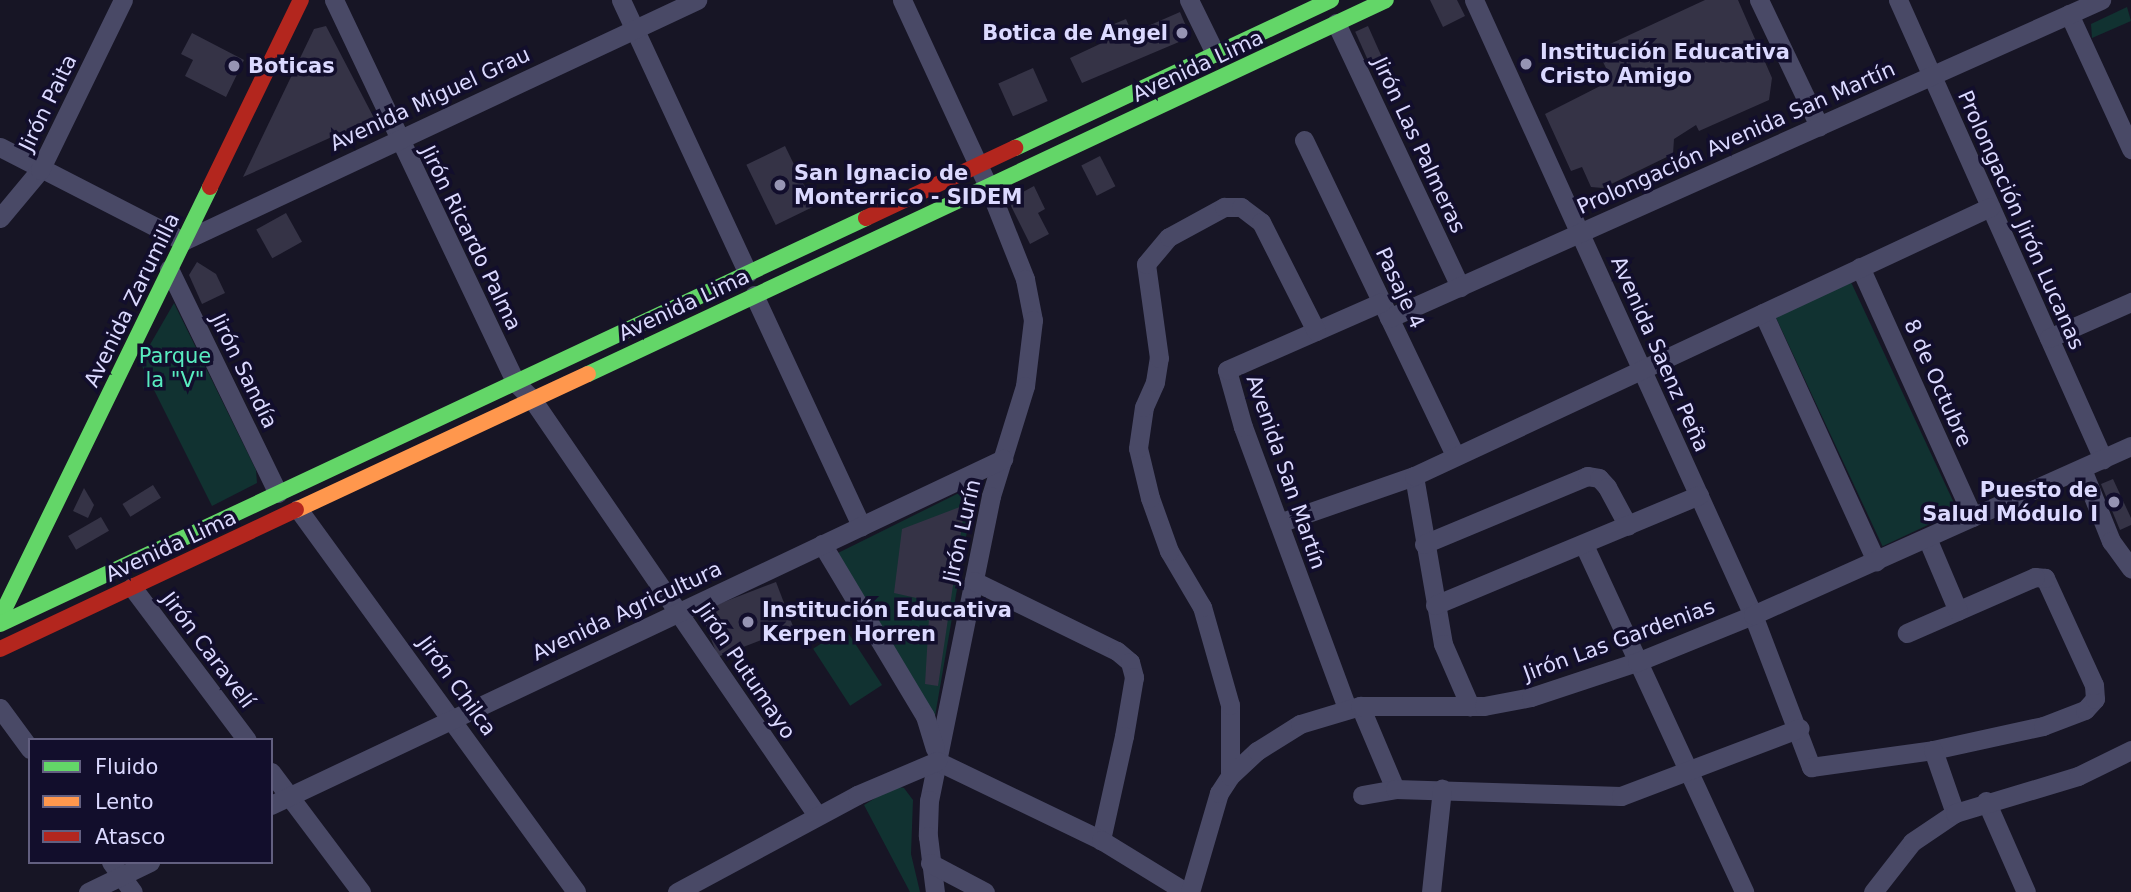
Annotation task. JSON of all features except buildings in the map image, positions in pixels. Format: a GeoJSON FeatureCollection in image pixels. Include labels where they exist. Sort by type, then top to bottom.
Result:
{"type":"FeatureCollection","features":[{"type":"Feature","properties":{"kind":"main road","name":"Avenida Zarumilla"},"geometry":{"type":"LineString","coordinates":[[0,618],[301,0]]}},
{"type":"Feature","properties":{"kind":"main road","name":"Avenida Lima"},"geometry":{"type":"LineString","coordinates":[[0,624],[1331,0]]}},
{"type":"Feature","properties":{"kind":"main road","name":"Avenida Lima"},"geometry":{"type":"LineString","coordinates":[[2,642],[132,587],[1386,0]]}},
{"type":"Feature","properties":{"kind":"street","name":"Jirón Paita"},"geometry":{"type":"LineString","coordinates":[[0,218],[40,170],[124,0]]}},
{"type":"Feature","properties":{"kind":"street","name":"Jirón Ricardo Palma"},"geometry":{"type":"LineString","coordinates":[[334,0],[397,138],[515,382]]}},
{"type":"Feature","properties":{"kind":"street"},"geometry":{"type":"LineString","coordinates":[[621,0],[748,273]]}},
{"type":"Feature","properties":{"kind":"street","name":"Avenida Miguel Grau"},"geometry":{"type":"LineString","coordinates":[[183,241],[397,138],[697,0]]}},
{"type":"Feature","properties":{"kind":"street","name":"Jirón Lurín"},"geometry":{"type":"LineString","coordinates":[[902,0],[989,188],[1025,279],[1033,320],[1025,386],[1003,459],[974,581],[929,800],[930,863],[935,892]]}},
{"type":"Feature","properties":{"kind":"street"},"geometry":{"type":"LineString","coordinates":[[1189,0],[1215,53]]}},
{"type":"Feature","properties":{"kind":"street","name":"Avenida Saenz Peña"},"geometry":{"type":"LineString","coordinates":[[1474,0],[1753,615],[1800,728],[1811,767],[1933,750]]}},
{"type":"Feature","properties":{"kind":"street"},"geometry":{"type":"LineString","coordinates":[[1759,0],[1819,126]]}},
{"type":"Feature","properties":{"kind":"street","name":"Prolongación Jirón Lucanas"},"geometry":{"type":"LineString","coordinates":[[1898,0],[2104,459]]}},
{"type":"Feature","properties":{"kind":"street","name":"Prolongación Avenida San Martín"},"geometry":{"type":"LineString","coordinates":[[1385,310],[1460,287],[2101,0]]}},
{"type":"Feature","properties":{"kind":"street"},"geometry":{"type":"LineString","coordinates":[[2069,14],[2131,149]]}},
{"type":"Feature","properties":{"kind":"street","name":"Jirón Las Palmeras"},"geometry":{"type":"LineString","coordinates":[[1336,23],[1460,287]]}},
{"type":"Feature","properties":{"kind":"street","name":"Pasaje 4"},"geometry":{"type":"LineString","coordinates":[[1304,140],[1455,455]]}},
{"type":"Feature","properties":{"kind":"street"},"geometry":{"type":"LineString","coordinates":[[0,147],[40,170],[183,241]]}},
{"type":"Feature","properties":{"kind":"street"},"geometry":{"type":"LineString","coordinates":[[1230,776],[1230,705],[1202,607],[1169,551],[1153,509],[1138,448],[1144,407],[1156,383],[1160,358],[1146,264],[1169,237],[1224,207],[1241,207],[1261,222],[1316,331]]}},
{"type":"Feature","properties":{"kind":"street"},"geometry":{"type":"LineString","coordinates":[[1279,523],[1414,476],[1990,207]]}},
{"type":"Feature","properties":{"kind":"street","name":"8 de Octubre"},"geometry":{"type":"LineString","coordinates":[[1860,267],[1973,517]]}},
{"type":"Feature","properties":{"kind":"street","name":"Jirón Sandía"},"geometry":{"type":"LineString","coordinates":[[169,269],[278,493]]}},
{"type":"Feature","properties":{"kind":"street"},"geometry":{"type":"LineString","coordinates":[[754,295],[861,526]]}},
{"type":"Feature","properties":{"kind":"street"},"geometry":{"type":"LineString","coordinates":[[2049,338],[2131,302]]}},
{"type":"Feature","properties":{"kind":"street","name":"Avenida San Martín"},"geometry":{"type":"LineString","coordinates":[[1385,310],[1316,331],[1227,370],[1279,523],[1354,707],[1395,789]]}},
{"type":"Feature","properties":{"kind":"street"},"geometry":{"type":"LineString","coordinates":[[1763,313],[1876,561]]}},
{"type":"Feature","properties":{"kind":"street","name":"Jirón Putumayo"},"geometry":{"type":"LineString","coordinates":[[515,382],[532,399],[817,815]]}},
{"type":"Feature","properties":{"kind":"street","name":"Jirón Las Gardenias"},"geometry":{"type":"LineString","coordinates":[[1188,892],[1219,793],[1230,776],[1257,751],[1300,724],[1354,707],[1470,706],[1531,697],[1637,662],[1753,615],[2131,446]]}},
{"type":"Feature","properties":{"kind":"street","name":"Avenida Agricultura"},"geometry":{"type":"LineString","coordinates":[[273,804],[1003,459]]}},
{"type":"Feature","properties":{"kind":"street"},"geometry":{"type":"LineString","coordinates":[[2082,469],[2111,541],[2131,569]]}},
{"type":"Feature","properties":{"kind":"street"},"geometry":{"type":"LineString","coordinates":[[1414,476],[1443,644],[1470,706]]}},
{"type":"Feature","properties":{"kind":"street"},"geometry":{"type":"LineString","coordinates":[[1424,544],[1587,476],[1599,478],[1607,487],[1628,526]]}},
{"type":"Feature","properties":{"kind":"street"},"geometry":{"type":"LineString","coordinates":[[1435,605],[1699,495]]}},
{"type":"Feature","properties":{"kind":"street","name":"Jirón Chilca"},"geometry":{"type":"LineString","coordinates":[[298,509],[576,892]]}},
{"type":"Feature","properties":{"kind":"street"},"geometry":{"type":"LineString","coordinates":[[1927,538],[1958,611]]}},
{"type":"Feature","properties":{"kind":"street"},"geometry":{"type":"LineString","coordinates":[[822,544],[925,716],[937,761],[1101,840],[1188,892]]}},
{"type":"Feature","properties":{"kind":"street"},"geometry":{"type":"LineString","coordinates":[[1584,545],[1744,892]]}},
{"type":"Feature","properties":{"kind":"street"},"geometry":{"type":"LineString","coordinates":[[1908,633],[2035,577],[2045,579],[2094,685],[2095,699],[2085,710],[2043,726],[1933,750],[1955,813]]}},
{"type":"Feature","properties":{"kind":"street"},"geometry":{"type":"LineString","coordinates":[[974,581],[1117,651],[1130,662],[1134,677],[1101,840]]}},
{"type":"Feature","properties":{"kind":"street","name":"Jirón Caravelí"},"geometry":{"type":"LineString","coordinates":[[132,587],[245,738]]}},
{"type":"Feature","properties":{"kind":"street"},"geometry":{"type":"LineString","coordinates":[[0,708],[28,746]]}},
{"type":"Feature","properties":{"kind":"street"},"geometry":{"type":"LineString","coordinates":[[1362,795],[1395,789],[1442,789],[1598,798],[1621,796],[1689,774],[1800,728]]}},
{"type":"Feature","properties":{"kind":"street"},"geometry":{"type":"LineString","coordinates":[[1873,892],[1912,842],[1955,813],[1986,800],[2078,776],[2131,750]]}},
{"type":"Feature","properties":{"kind":"street"},"geometry":{"type":"LineString","coordinates":[[677,892],[817,815],[937,761]]}},
{"type":"Feature","properties":{"kind":"street"},"geometry":{"type":"LineString","coordinates":[[273,775],[361,892]]}},
{"type":"Feature","properties":{"kind":"street"},"geometry":{"type":"LineString","coordinates":[[1431,892],[1442,789]]}},
{"type":"Feature","properties":{"kind":"street"},"geometry":{"type":"LineString","coordinates":[[1986,800],[2026,892]]}},
{"type":"Feature","properties":{"kind":"street"},"geometry":{"type":"LineString","coordinates":[[930,863],[985,892]]}},
{"type":"Feature","properties":{"kind":"street"},"geometry":{"type":"LineString","coordinates":[[88,892],[146,864]]}},
{"type":"Feature","properties":{"kind":"green space"},"geometry":{"type":"Polygon","coordinates":[[[2127,7],[2131,21],[2092,38],[2091,24],[2127,7]]]}},
{"type":"Feature","properties":{"kind":"green space"},"geometry":{"type":"Polygon","coordinates":[[[1850,280],[1958,511],[1883,546],[1775,315],[1850,280]]]}},
{"type":"Feature","properties":{"kind":"green space","name":"Parque la \"V\""},"geometry":{"type":"Polygon","coordinates":[[[174,303],[256,470],[257,483],[212,506],[140,362],[174,303]]]}},
{"type":"Feature","properties":{"kind":"green space"},"geometry":{"type":"Polygon","coordinates":[[[975,485],[934,722],[838,553],[975,485]]]}},
{"type":"Feature","properties":{"kind":"green space"},"geometry":{"type":"Polygon","coordinates":[[[845,628],[882,685],[850,706],[813,649],[845,628]]]}},
{"type":"Feature","properties":{"kind":"green space"},"geometry":{"type":"Polygon","coordinates":[[[895,786],[904,788],[913,800],[911,854],[920,892],[910,892],[864,805],[895,786]]]}},
{"type":"Feature","properties":{"kind":"traffic: fast"},"geometry":{"type":"LineString","coordinates":[[1015,148],[1331,0]]}},
{"type":"Feature","properties":{"kind":"traffic: fast"},"geometry":{"type":"LineString","coordinates":[[588,374],[1386,0]]}},
{"type":"Feature","properties":{"kind":"traffic: fast"},"geometry":{"type":"LineString","coordinates":[[0,618],[210,187]]}},
{"type":"Feature","properties":{"kind":"traffic: fast"},"geometry":{"type":"LineString","coordinates":[[0,624],[866,218]]}},
{"type":"Feature","properties":{"kind":"traffic: slow"},"geometry":{"type":"LineString","coordinates":[[296,510],[588,374]]}},
{"type":"Feature","properties":{"kind":"traffic: jam"},"geometry":{"type":"LineString","coordinates":[[210,187],[301,0]]}},
{"type":"Feature","properties":{"kind":"traffic: jam"},"geometry":{"type":"LineString","coordinates":[[866,218],[1015,148]]}},
{"type":"Feature","properties":{"kind":"traffic: jam"},"geometry":{"type":"LineString","coordinates":[[0,649],[296,510]]}},
{"type":"Feature","properties":{"kind":"place","name":"Botica de Angel"},"geometry":{"type":"Point","coordinates":[1182,33]}},
{"type":"Feature","properties":{"kind":"place","name":"Institución Educativa Cristo Amigo"},"geometry":{"type":"Point","coordinates":[1526,64]}},
{"type":"Feature","properties":{"kind":"place","name":"Boticas"},"geometry":{"type":"Point","coordinates":[234,66]}},
{"type":"Feature","properties":{"kind":"place","name":"San Ignacio de Monterrico - SIDEM"},"geometry":{"type":"Point","coordinates":[780,185]}},
{"type":"Feature","properties":{"kind":"place","name":"Puesto de Salud Módulo I"},"geometry":{"type":"Point","coordinates":[2114,502]}},
{"type":"Feature","properties":{"kind":"place","name":"Institución Educativa Kerpen Horren"},"geometry":{"type":"Point","coordinates":[748,622]}}]}
